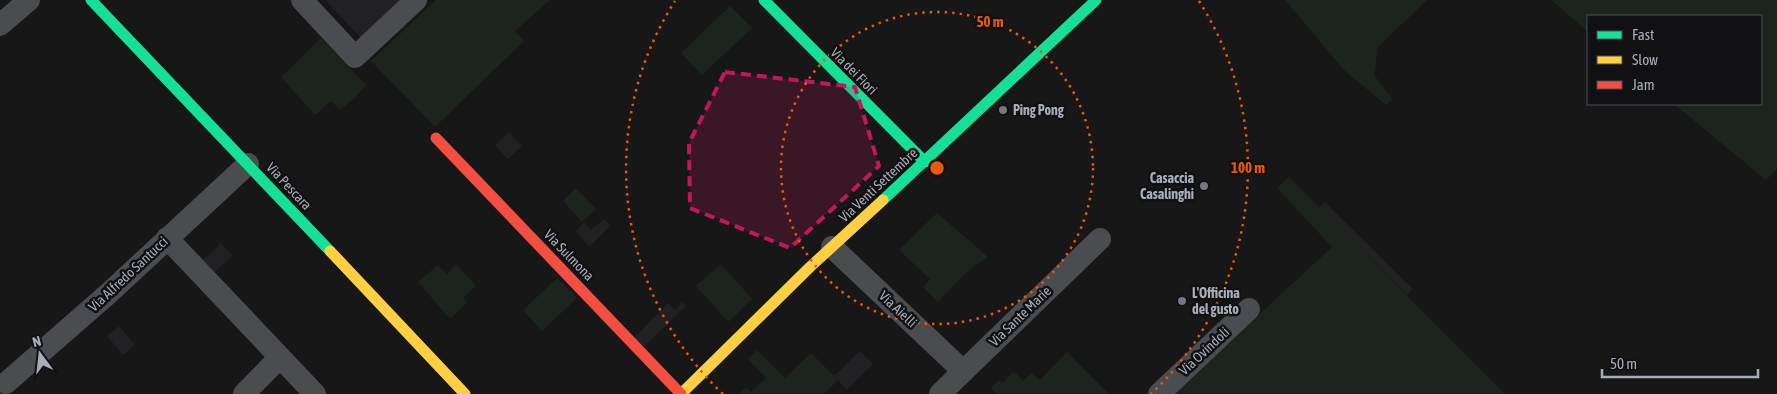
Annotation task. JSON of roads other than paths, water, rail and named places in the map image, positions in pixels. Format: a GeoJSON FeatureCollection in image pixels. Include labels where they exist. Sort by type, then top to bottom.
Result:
{"type":"FeatureCollection","features":[{"type":"Feature","properties":{"kind":"street"},"geometry":{"type":"LineString","coordinates":[[0,25],[29,0]]}},
{"type":"Feature","properties":{"kind":"street","name":"Via Pescara"},"geometry":{"type":"LineString","coordinates":[[90,0],[465,394]]}},
{"type":"Feature","properties":{"kind":"street"},"geometry":{"type":"LineString","coordinates":[[302,0],[356,57],[416,0]]}},
{"type":"Feature","properties":{"kind":"street","name":"Via dei Fiori"},"geometry":{"type":"LineString","coordinates":[[764,0],[856,95],[926,162]]}},
{"type":"Feature","properties":{"kind":"street","name":"Via Venti Settembre"},"geometry":{"type":"LineString","coordinates":[[681,394],[832,247],[926,162],[1096,0]]}},
{"type":"Feature","properties":{"kind":"street","name":"Via Sulmona"},"geometry":{"type":"LineString","coordinates":[[436,138],[681,394]]}},
{"type":"Feature","properties":{"kind":"street","name":"Via Alfredo Santucci"},"geometry":{"type":"LineString","coordinates":[[7,384],[109,293],[248,164]]}},
{"type":"Feature","properties":{"kind":"street"},"geometry":{"type":"LineString","coordinates":[[167,238],[315,394]]}},
{"type":"Feature","properties":{"kind":"street","name":"Via Sante Marie"},"geometry":{"type":"LineString","coordinates":[[940,394],[1100,239]]}},
{"type":"Feature","properties":{"kind":"street","name":"Via Aielli"},"geometry":{"type":"LineString","coordinates":[[832,247],[963,370]]}},
{"type":"Feature","properties":{"kind":"street","name":"Via Ovindoli"},"geometry":{"type":"LineString","coordinates":[[1159,394],[1249,309]]}},
{"type":"Feature","properties":{"kind":"street"},"geometry":{"type":"LineString","coordinates":[[244,394],[280,357]]}},
{"type":"Feature","properties":{"kind":"place","name":"Ping Pong"},"geometry":{"type":"Point","coordinates":[1003,110]}},
{"type":"Feature","properties":{"kind":"place","name":"Casaccia Casalinghi"},"geometry":{"type":"Point","coordinates":[1204,186]}},
{"type":"Feature","properties":{"kind":"place","name":"L'Officina del gusto"},"geometry":{"type":"Point","coordinates":[1182,301]}}]}
